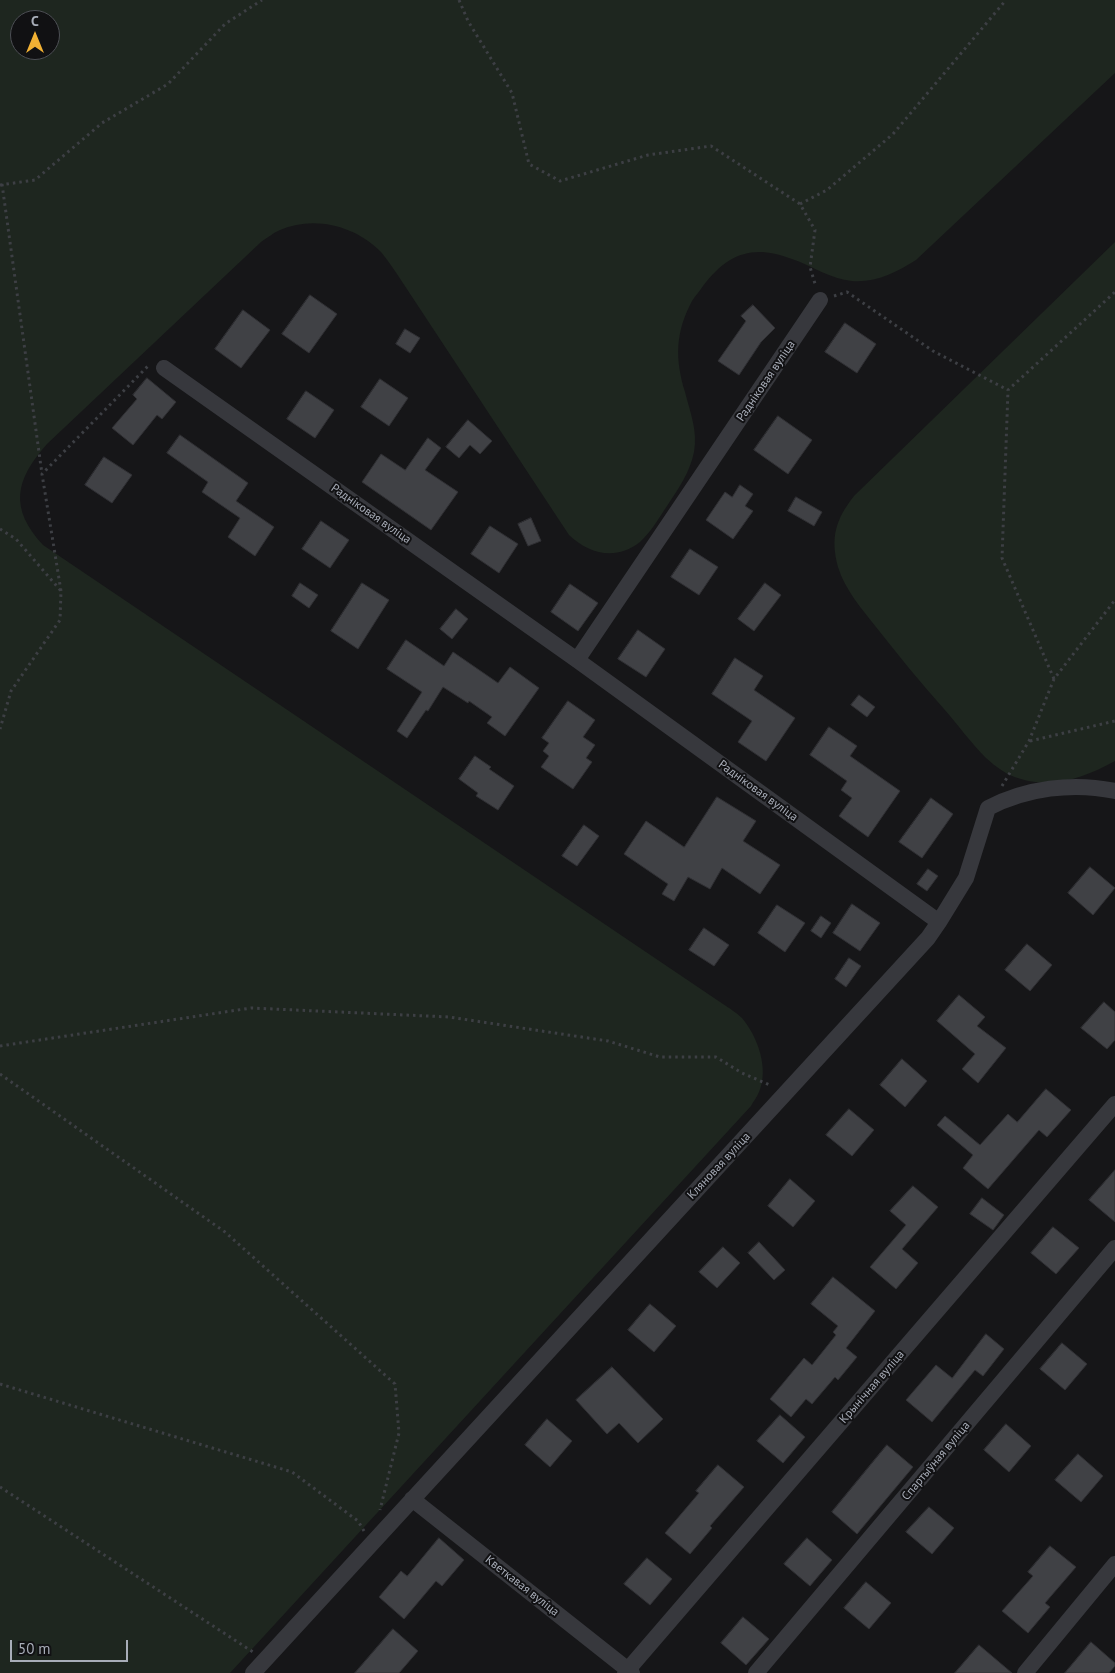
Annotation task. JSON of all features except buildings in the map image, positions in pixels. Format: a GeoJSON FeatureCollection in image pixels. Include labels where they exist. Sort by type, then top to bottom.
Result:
{"type":"FeatureCollection","features":[{"type":"Feature","properties":{"kind":"street","name":"Радніковая вуліца"},"geometry":{"type":"LineString","coordinates":[[578,660],[820,300]]}},
{"type":"Feature","properties":{"kind":"street","name":"Радніковая вуліца"},"geometry":{"type":"LineString","coordinates":[[164,368],[578,660],[939,922]]}},
{"type":"Feature","properties":{"kind":"street"},"geometry":{"type":"LineString","coordinates":[[988,808],[1005,799],[1030,791],[1099,788],[1115,792]]}},
{"type":"Feature","properties":{"kind":"street","name":"Кляновая вуліца"},"geometry":{"type":"LineString","coordinates":[[253,1673],[928,938],[966,878],[988,808]]}},
{"type":"Feature","properties":{"kind":"street","name":"Крынічная вуліца"},"geometry":{"type":"LineString","coordinates":[[628,1672],[1115,1104]]}},
{"type":"Feature","properties":{"kind":"street","name":"Спартыўная вуліца"},"geometry":{"type":"LineString","coordinates":[[756,1673],[1115,1248]]}},
{"type":"Feature","properties":{"kind":"street","name":"Кветкавая вуліца"},"geometry":{"type":"LineString","coordinates":[[412,1499],[628,1672]]}},
{"type":"Feature","properties":{"kind":"street"},"geometry":{"type":"LineString","coordinates":[[1025,1673],[1115,1564]]}},
{"type":"Feature","properties":{"kind":"path"},"geometry":{"type":"LineString","coordinates":[[0,729],[11,691],[60,620],[61,591],[42,474],[1,185],[35,180],[102,123],[168,84],[225,24],[262,0]]}},
{"type":"Feature","properties":{"kind":"path"},"geometry":{"type":"LineString","coordinates":[[459,0],[468,21],[512,93],[529,164],[560,180],[648,155],[711,146],[800,204],[815,230],[810,267],[820,300],[847,292],[933,351],[1008,390]]}},
{"type":"Feature","properties":{"kind":"path"},"geometry":{"type":"LineString","coordinates":[[800,204],[827,190],[894,134],[1006,0]]}},
{"type":"Feature","properties":{"kind":"path"},"geometry":{"type":"LineString","coordinates":[[1054,678],[1002,558],[1008,390],[1115,292]]}},
{"type":"Feature","properties":{"kind":"path"},"geometry":{"type":"LineString","coordinates":[[42,474],[152,362],[164,368]]}},
{"type":"Feature","properties":{"kind":"path"},"geometry":{"type":"LineString","coordinates":[[0,529],[16,539],[61,591]]}},
{"type":"Feature","properties":{"kind":"path"},"geometry":{"type":"LineString","coordinates":[[988,808],[1029,741],[1054,678],[1115,600]]}},
{"type":"Feature","properties":{"kind":"path"},"geometry":{"type":"LineString","coordinates":[[1029,741],[1115,721]]}},
{"type":"Feature","properties":{"kind":"path"},"geometry":{"type":"LineString","coordinates":[[0,1046],[251,1008],[449,1017],[608,1041],[660,1056],[716,1057],[742,1073],[787,1093]]}},
{"type":"Feature","properties":{"kind":"path"},"geometry":{"type":"LineString","coordinates":[[0,1074],[225,1232],[395,1384],[399,1433],[378,1516]]}},
{"type":"Feature","properties":{"kind":"path"},"geometry":{"type":"LineString","coordinates":[[0,1384],[292,1472],[358,1521],[372,1544]]}},
{"type":"Feature","properties":{"kind":"path"},"geometry":{"type":"LineString","coordinates":[[0,1487],[265,1660]]}},
{"type":"Feature","properties":{"kind":"shaded area"},"geometry":{"type":"Polygon","coordinates":[[[0,0],[1115,0],[1115,73],[916,260],[886,276],[852,281],[837,278],[778,254],[753,252],[742,254],[732,259],[712,275],[692,301],[686,313],[678,346],[679,368],[695,437],[692,459],[680,486],[655,525],[640,542],[622,552],[603,553],[594,551],[577,542],[569,535],[381,252],[359,235],[334,226],[320,224],[307,223],[293,226],[277,231],[261,242],[47,444],[28,470],[20,494],[21,506],[32,532],[43,545],[735,1012],[742,1018],[753,1034],[762,1063],[762,1083],[751,1106],[230,1673],[0,1673],[0,0]]]}},
{"type":"Feature","properties":{"kind":"shaded area"},"geometry":{"type":"Polygon","coordinates":[[[1115,242],[1115,761],[1093,772],[1070,780],[1046,783],[1033,782],[1016,778],[998,768],[986,758],[901,658],[860,606],[845,584],[838,567],[835,546],[836,529],[843,513],[854,496],[1115,242]]]}}]}
